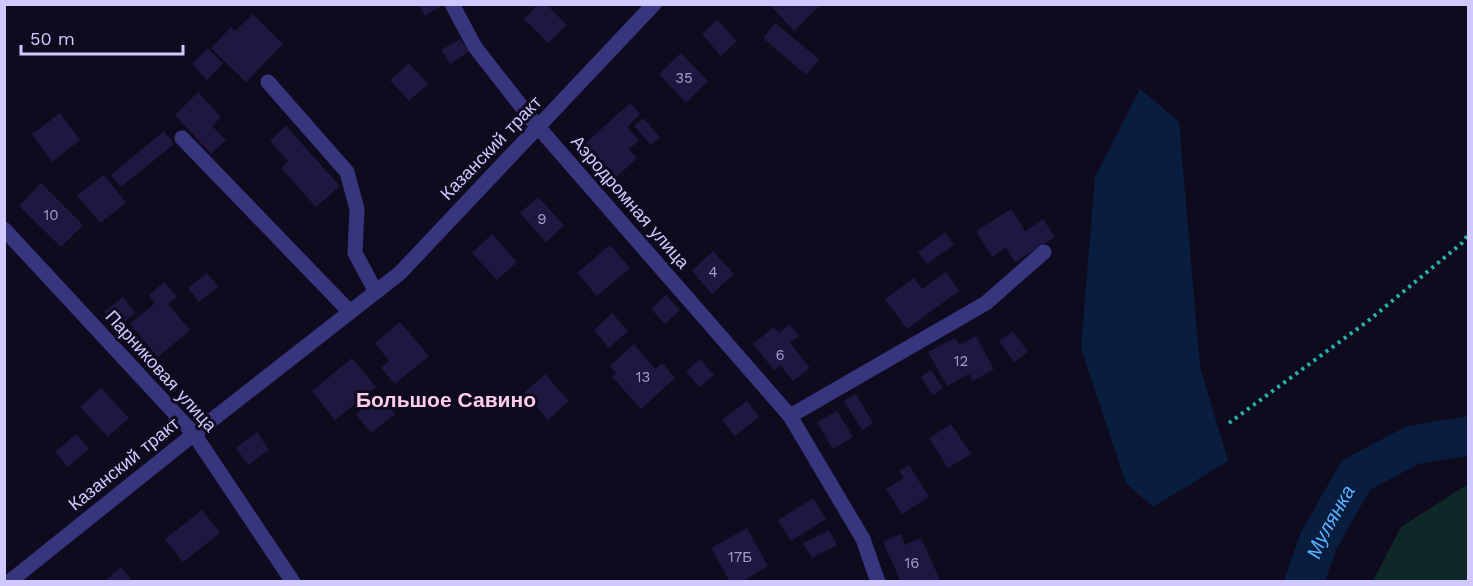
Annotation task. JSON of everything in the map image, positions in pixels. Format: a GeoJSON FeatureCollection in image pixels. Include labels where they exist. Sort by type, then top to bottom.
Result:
{"type":"FeatureCollection","features":[{"type":"Feature","properties":{"kind":"street","name":"Аэродромная улица"},"geometry":{"type":"LineString","coordinates":[[452,4],[475,47],[531,120],[790,416],[863,539],[878,582]]}},
{"type":"Feature","properties":{"kind":"street","name":"Казанский тракт"},"geometry":{"type":"LineString","coordinates":[[9,582],[400,273],[654,4]]}},
{"type":"Feature","properties":{"kind":"street"},"geometry":{"type":"LineString","coordinates":[[268,82],[346,172],[357,209],[355,254],[376,292]]}},
{"type":"Feature","properties":{"kind":"street"},"geometry":{"type":"LineString","coordinates":[[182,138],[350,312]]}},
{"type":"Feature","properties":{"kind":"street","name":"Парниковая улица"},"geometry":{"type":"LineString","coordinates":[[4,229],[194,434],[293,582]]}},
{"type":"Feature","properties":{"kind":"street"},"geometry":{"type":"LineString","coordinates":[[790,416],[986,303],[1044,252]]}},
{"type":"Feature","properties":{"kind":"path"},"geometry":{"type":"LineString","coordinates":[[1229,423],[1368,321],[1462,243],[1468,235]]}},
{"type":"Feature","properties":{"kind":"green space"},"geometry":{"type":"Polygon","coordinates":[[[1468,484],[1468,581],[1373,581],[1401,527],[1468,484]]]}},
{"type":"Feature","properties":{"kind":"water"},"geometry":{"type":"Polygon","coordinates":[[[1140,89],[1179,122],[1200,367],[1228,461],[1153,507],[1126,483],[1081,348],[1095,177],[1140,89]]]}},
{"type":"Feature","properties":{"kind":"building"},"geometry":{"type":"Polygon","coordinates":[[[418,4],[444,4],[425,16],[418,4]]]}},
{"type":"Feature","properties":{"kind":"building"},"geometry":{"type":"Polygon","coordinates":[[[538,4],[546,4],[567,25],[548,43],[524,19],[538,4]]]}},
{"type":"Feature","properties":{"kind":"building"},"geometry":{"type":"Polygon","coordinates":[[[769,4],[822,4],[794,31],[769,4]]]}},
{"type":"Feature","properties":{"kind":"building"},"geometry":{"type":"Polygon","coordinates":[[[253,14],[283,44],[246,82],[211,48],[231,27],[235,31],[253,14]]]}},
{"type":"Feature","properties":{"kind":"building"},"geometry":{"type":"Polygon","coordinates":[[[717,20],[737,41],[721,56],[702,34],[717,20]]]}},
{"type":"Feature","properties":{"kind":"building"},"geometry":{"type":"Polygon","coordinates":[[[775,23],[819,59],[806,75],[763,38],[775,23]]]}},
{"type":"Feature","properties":{"kind":"building"},"geometry":{"type":"Polygon","coordinates":[[[460,39],[469,52],[450,64],[441,50],[460,39]]]}},
{"type":"Feature","properties":{"kind":"building"},"geometry":{"type":"Polygon","coordinates":[[[208,48],[223,64],[207,80],[192,64],[208,48]]]}},
{"type":"Feature","properties":{"kind":"building"},"geometry":{"type":"Polygon","coordinates":[[[681,53],[708,81],[686,103],[659,74],[681,53]]]}},
{"type":"Feature","properties":{"kind":"building"},"geometry":{"type":"Polygon","coordinates":[[[409,63],[428,84],[409,101],[390,80],[409,63]]]}},
{"type":"Feature","properties":{"kind":"building"},"geometry":{"type":"Polygon","coordinates":[[[198,92],[221,117],[212,126],[226,140],[211,154],[175,115],[198,92]]]}},
{"type":"Feature","properties":{"kind":"building"},"geometry":{"type":"Polygon","coordinates":[[[630,103],[640,114],[627,127],[639,140],[629,149],[637,158],[609,184],[578,150],[630,103]]]}},
{"type":"Feature","properties":{"kind":"building"},"geometry":{"type":"Polygon","coordinates":[[[60,113],[80,140],[52,162],[32,134],[60,113]]]}},
{"type":"Feature","properties":{"kind":"building"},"geometry":{"type":"Polygon","coordinates":[[[643,118],[660,137],[651,145],[634,126],[643,118]]]}},
{"type":"Feature","properties":{"kind":"building"},"geometry":{"type":"Polygon","coordinates":[[[286,126],[340,186],[316,207],[281,168],[288,161],[270,141],[286,126]]]}},
{"type":"Feature","properties":{"kind":"building"},"geometry":{"type":"Polygon","coordinates":[[[164,131],[174,144],[121,187],[111,175],[164,131]]]}},
{"type":"Feature","properties":{"kind":"building"},"geometry":{"type":"Polygon","coordinates":[[[104,175],[126,203],[100,223],[77,195],[104,175]]]}},
{"type":"Feature","properties":{"kind":"building"},"geometry":{"type":"Polygon","coordinates":[[[41,183],[83,225],[61,247],[19,206],[41,183]]]}},
{"type":"Feature","properties":{"kind":"building"},"geometry":{"type":"Polygon","coordinates":[[[538,197],[564,225],[546,242],[520,213],[538,197]]]}},
{"type":"Feature","properties":{"kind":"building"},"geometry":{"type":"Polygon","coordinates":[[[1011,209],[1025,231],[1043,219],[1055,237],[1015,262],[1006,248],[992,257],[976,231],[1011,209]]]}},
{"type":"Feature","properties":{"kind":"building"},"geometry":{"type":"Polygon","coordinates":[[[945,232],[954,245],[927,264],[918,252],[945,232]]]}},
{"type":"Feature","properties":{"kind":"building"},"geometry":{"type":"Polygon","coordinates":[[[492,234],[517,262],[497,280],[472,253],[492,234]]]}},
{"type":"Feature","properties":{"kind":"building"},"geometry":{"type":"Polygon","coordinates":[[[610,245],[630,268],[597,296],[577,273],[610,245]]]}},
{"type":"Feature","properties":{"kind":"building"},"geometry":{"type":"Polygon","coordinates":[[[713,251],[734,274],[712,294],[692,271],[713,251]]]}},
{"type":"Feature","properties":{"kind":"building"},"geometry":{"type":"Polygon","coordinates":[[[946,272],[959,291],[907,329],[885,299],[914,278],[922,289],[946,272]]]}},
{"type":"Feature","properties":{"kind":"building"},"geometry":{"type":"Polygon","coordinates":[[[207,273],[218,287],[199,302],[188,288],[207,273]]]}},
{"type":"Feature","properties":{"kind":"building"},"geometry":{"type":"Polygon","coordinates":[[[164,282],[177,297],[168,304],[190,330],[158,357],[130,324],[155,303],[149,295],[164,282]]]}},
{"type":"Feature","properties":{"kind":"building"},"geometry":{"type":"Polygon","coordinates":[[[666,295],[680,310],[665,324],[651,309],[666,295]]]}},
{"type":"Feature","properties":{"kind":"building"},"geometry":{"type":"Polygon","coordinates":[[[123,297],[135,313],[117,328],[104,312],[123,297]]]}},
{"type":"Feature","properties":{"kind":"building"},"geometry":{"type":"Polygon","coordinates":[[[612,313],[628,331],[609,348],[594,330],[612,313]]]}},
{"type":"Feature","properties":{"kind":"building"},"geometry":{"type":"Polygon","coordinates":[[[400,322],[429,356],[395,384],[381,368],[389,361],[375,343],[400,322]]]}},
{"type":"Feature","properties":{"kind":"building"},"geometry":{"type":"Polygon","coordinates":[[[790,324],[799,336],[790,343],[810,368],[793,381],[780,365],[774,370],[753,344],[774,327],[779,333],[790,324]]]}},
{"type":"Feature","properties":{"kind":"building"},"geometry":{"type":"Polygon","coordinates":[[[1013,331],[1028,352],[1014,362],[999,341],[1013,331]]]}},
{"type":"Feature","properties":{"kind":"building"},"geometry":{"type":"Polygon","coordinates":[[[976,336],[994,369],[973,381],[969,374],[947,386],[928,352],[955,338],[959,345],[976,336]]]}},
{"type":"Feature","properties":{"kind":"building"},"geometry":{"type":"Polygon","coordinates":[[[634,344],[655,369],[662,363],[675,378],[641,409],[612,377],[616,373],[610,366],[634,344]]]}},
{"type":"Feature","properties":{"kind":"building"},"geometry":{"type":"Polygon","coordinates":[[[352,358],[376,387],[335,420],[312,391],[352,358]]]}},
{"type":"Feature","properties":{"kind":"building"},"geometry":{"type":"Polygon","coordinates":[[[700,359],[714,375],[699,387],[686,371],[700,359]]]}},
{"type":"Feature","properties":{"kind":"building"},"geometry":{"type":"Polygon","coordinates":[[[931,370],[943,388],[933,395],[921,377],[931,370]]]}},
{"type":"Feature","properties":{"kind":"building"},"geometry":{"type":"Polygon","coordinates":[[[545,374],[569,401],[548,420],[524,393],[545,374]]]}},
{"type":"Feature","properties":{"kind":"building"},"geometry":{"type":"Polygon","coordinates":[[[101,388],[129,418],[108,437],[80,407],[101,388]]]}},
{"type":"Feature","properties":{"kind":"building"},"geometry":{"type":"Polygon","coordinates":[[[380,394],[395,414],[371,433],[356,414],[380,394]]]}},
{"type":"Feature","properties":{"kind":"building"},"geometry":{"type":"Polygon","coordinates":[[[856,394],[873,423],[862,430],[844,401],[856,394]]]}},
{"type":"Feature","properties":{"kind":"building"},"geometry":{"type":"Polygon","coordinates":[[[747,401],[759,417],[735,436],[722,420],[747,401]]]}},
{"type":"Feature","properties":{"kind":"building"},"geometry":{"type":"Polygon","coordinates":[[[837,411],[853,437],[833,449],[817,422],[837,411]]]}},
{"type":"Feature","properties":{"kind":"building"},"geometry":{"type":"Polygon","coordinates":[[[951,424],[971,454],[948,468],[929,438],[951,424]]]}},
{"type":"Feature","properties":{"kind":"building"},"geometry":{"type":"Polygon","coordinates":[[[257,432],[269,450],[248,465],[236,448],[257,432]]]}},
{"type":"Feature","properties":{"kind":"building"},"geometry":{"type":"Polygon","coordinates":[[[76,434],[89,449],[68,467],[55,452],[76,434]]]}},
{"type":"Feature","properties":{"kind":"building"},"geometry":{"type":"Polygon","coordinates":[[[909,465],[929,497],[902,514],[886,489],[904,478],[899,471],[909,465]]]}},
{"type":"Feature","properties":{"kind":"building"},"geometry":{"type":"Polygon","coordinates":[[[813,498],[826,519],[791,541],[778,520],[813,498]]]}},
{"type":"Feature","properties":{"kind":"building"},"geometry":{"type":"Polygon","coordinates":[[[202,510],[220,533],[183,562],[165,539],[202,510]]]}},
{"type":"Feature","properties":{"kind":"building"},"geometry":{"type":"Polygon","coordinates":[[[747,528],[768,566],[741,582],[730,582],[711,548],[747,528]]]}},
{"type":"Feature","properties":{"kind":"building"},"geometry":{"type":"Polygon","coordinates":[[[829,530],[837,545],[812,558],[803,543],[829,530]]]}},
{"type":"Feature","properties":{"kind":"building"},"geometry":{"type":"Polygon","coordinates":[[[900,534],[905,545],[921,538],[941,582],[901,582],[883,542],[900,534]]]}},
{"type":"Feature","properties":{"kind":"building"},"geometry":{"type":"Polygon","coordinates":[[[121,567],[133,582],[104,582],[121,567]]]}},
{"type":"Feature","properties":{"kind":"waterway","name":"Мулянка"},"geometry":{"type":"LineString","coordinates":[[1304,582],[1319,540],[1356,475],[1413,445],[1468,436]]}},
{"type":"Feature","properties":{"kind":"district","name":"Большое Савино"},"geometry":{"type":"Point","coordinates":[446,400]}}]}
